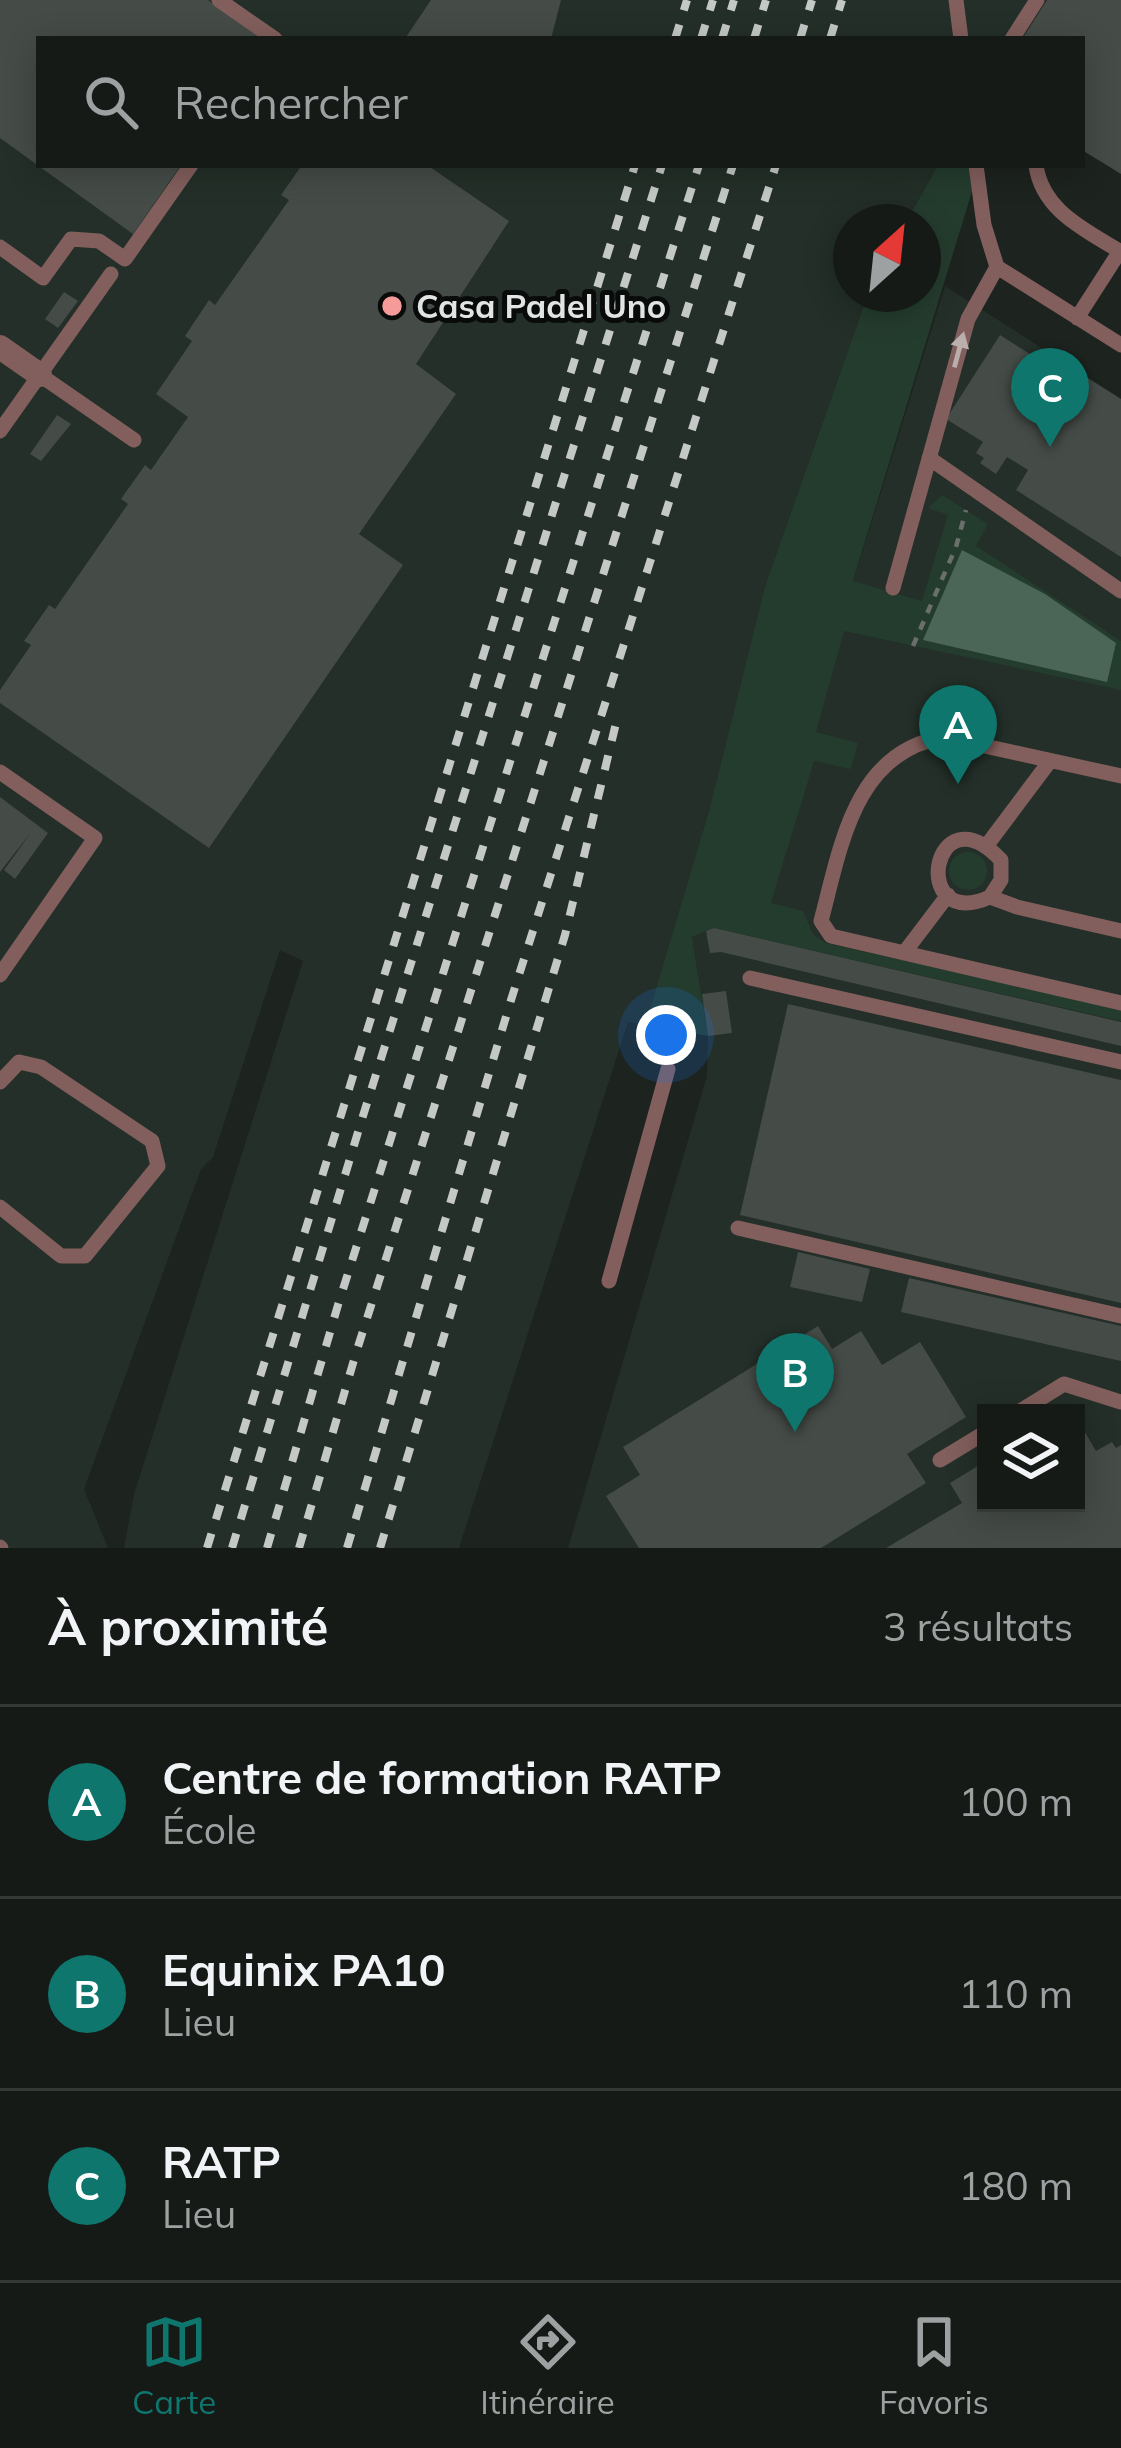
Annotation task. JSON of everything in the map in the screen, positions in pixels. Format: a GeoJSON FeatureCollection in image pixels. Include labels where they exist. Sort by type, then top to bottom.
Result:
{"type":"FeatureCollection","features":[{"type":"Feature","properties":{"kind":"street"},"geometry":{"type":"LineString","coordinates":[[0,347],[40,375]]}},
{"type":"Feature","properties":{"kind":"lane"},"geometry":{"type":"LineString","coordinates":[[218,0],[270,36]]}},
{"type":"Feature","properties":{"kind":"lane"},"geometry":{"type":"LineString","coordinates":[[956,0],[961,36]]}},
{"type":"Feature","properties":{"kind":"lane"},"geometry":{"type":"LineString","coordinates":[[1014,36],[1037,0]]}},
{"type":"Feature","properties":{"kind":"lane"},"geometry":{"type":"LineString","coordinates":[[0,248],[44,278],[71,239],[99,241],[125,259],[189,168]]}},
{"type":"Feature","properties":{"kind":"lane"},"geometry":{"type":"LineString","coordinates":[[976,168],[984,225],[997,267],[1121,345]]}},
{"type":"Feature","properties":{"kind":"lane"},"geometry":{"type":"LineString","coordinates":[[1037,168],[1064,215],[1120,251],[1077,318]]}},
{"type":"Feature","properties":{"kind":"lane"},"geometry":{"type":"LineString","coordinates":[[893,588],[968,319],[997,267]]}},
{"type":"Feature","properties":{"kind":"lane"},"geometry":{"type":"LineString","coordinates":[[0,430],[111,274]]}},
{"type":"Feature","properties":{"kind":"lane"},"geometry":{"type":"LineString","coordinates":[[40,375],[134,440]]}},
{"type":"Feature","properties":{"kind":"lane"},"geometry":{"type":"LineString","coordinates":[[929,458],[1121,591]]}},
{"type":"Feature","properties":{"kind":"lane"},"geometry":{"type":"LineString","coordinates":[[1121,776],[944,737],[917,742],[881,769],[854,807],[821,921],[831,936],[1121,1003]]}},
{"type":"Feature","properties":{"kind":"lane"},"geometry":{"type":"LineString","coordinates":[[987,844],[1050,760]]}},
{"type":"Feature","properties":{"kind":"lane"},"geometry":{"type":"LineString","coordinates":[[0,772],[94,838],[0,975]]}},
{"type":"Feature","properties":{"kind":"lane"},"geometry":{"type":"LineString","coordinates":[[970,839],[987,844],[1001,860],[1001,880],[991,897],[972,905],[955,901],[941,888],[935,869],[940,852],[952,842],[970,839]]}},
{"type":"Feature","properties":{"kind":"lane"},"geometry":{"type":"LineString","coordinates":[[904,953],[948,895]]}},
{"type":"Feature","properties":{"kind":"lane"},"geometry":{"type":"LineString","coordinates":[[991,897],[1121,931]]}},
{"type":"Feature","properties":{"kind":"lane"},"geometry":{"type":"LineString","coordinates":[[750,978],[1121,1063]]}},
{"type":"Feature","properties":{"kind":"lane"},"geometry":{"type":"LineString","coordinates":[[0,1082],[19,1062],[41,1067],[152,1141],[158,1166],[85,1256],[61,1256],[0,1207]]}},
{"type":"Feature","properties":{"kind":"lane"},"geometry":{"type":"LineString","coordinates":[[609,1281],[668,1069]]}},
{"type":"Feature","properties":{"kind":"lane"},"geometry":{"type":"LineString","coordinates":[[738,1228],[1121,1316]]}},
{"type":"Feature","properties":{"kind":"lane"},"geometry":{"type":"LineString","coordinates":[[1032,1404],[1064,1384],[1121,1402]]}},
{"type":"Feature","properties":{"kind":"lane"},"geometry":{"type":"LineString","coordinates":[[940,1460],[977,1437]]}},
{"type":"Feature","properties":{"kind":"path"},"geometry":{"type":"LineString","coordinates":[[913,646],[956,548],[975,490]]}},
{"type":"Feature","properties":{"kind":"shaded area"},"geometry":{"type":"Polygon","coordinates":[[[0,0],[1047,0],[1024,36],[36,36],[36,168],[936,168],[916,204],[833,204],[833,312],[862,312],[765,586],[710,807],[645,1025],[628,1022],[459,1548],[124,1548],[134,1494],[303,961],[280,950],[213,1157],[201,1169],[84,1489],[108,1548],[0,1548],[0,0]]]}},
{"type":"Feature","properties":{"kind":"shaded area"},"geometry":{"type":"Polygon","coordinates":[[[936,168],[979,168],[941,293],[941,204],[916,204],[936,168]]]}},
{"type":"Feature","properties":{"kind":"shaded area"},"geometry":{"type":"Polygon","coordinates":[[[945,286],[1121,399],[1121,1548],[568,1548],[707,1076],[708,1036],[692,937],[714,928],[853,582],[937,312],[941,312],[945,286]]]}},
{"type":"Feature","properties":{"kind":"shaded area"},"geometry":{"type":"Polygon","coordinates":[[[862,312],[935,312],[853,581],[922,601],[948,515],[928,508],[942,495],[988,524],[976,546],[1121,641],[1121,690],[844,631],[816,732],[858,743],[851,769],[814,761],[771,903],[803,911],[813,934],[825,943],[1121,1009],[1121,1021],[714,928],[692,937],[708,1036],[645,1025],[710,807],[765,586],[862,312]]]}},
{"type":"Feature","properties":{"kind":"shaded area"},"geometry":{"type":"Polygon","coordinates":[[[962,550],[1045,594],[1116,643],[1107,682],[923,640],[962,550]]]}},
{"type":"Feature","properties":{"kind":"shaded area"},"geometry":{"type":"Polygon","coordinates":[[[968,852],[982,857],[987,871],[982,885],[968,890],[954,885],[949,871],[954,857],[968,852]]]}},
{"type":"Feature","properties":{"kind":"building"},"geometry":{"type":"Polygon","coordinates":[[[0,0],[208,0],[260,36],[36,36],[36,164],[0,138],[0,0]]]}},
{"type":"Feature","properties":{"kind":"building"},"geometry":{"type":"Polygon","coordinates":[[[431,0],[561,0],[552,36],[407,36],[431,0]]]}},
{"type":"Feature","properties":{"kind":"building"},"geometry":{"type":"Polygon","coordinates":[[[1047,0],[1121,0],[1121,174],[1085,152],[1085,36],[1024,36],[1047,0]]]}},
{"type":"Feature","properties":{"kind":"building"},"geometry":{"type":"Polygon","coordinates":[[[42,168],[179,168],[133,234],[42,168]]]}},
{"type":"Feature","properties":{"kind":"building"},"geometry":{"type":"Polygon","coordinates":[[[300,168],[431,168],[509,221],[416,364],[456,394],[359,534],[403,565],[209,848],[0,703],[0,690],[31,645],[24,641],[49,605],[55,609],[128,504],[121,499],[145,465],[151,470],[188,417],[156,394],[192,341],[185,336],[209,300],[215,305],[289,200],[281,195],[300,168]]]}},
{"type":"Feature","properties":{"kind":"building"},"geometry":{"type":"Polygon","coordinates":[[[64,292],[78,301],[58,328],[45,319],[64,292]]]}},
{"type":"Feature","properties":{"kind":"building"},"geometry":{"type":"Polygon","coordinates":[[[1000,335],[1036,358],[1042,349],[1121,399],[1121,557],[1016,490],[1028,470],[1007,457],[996,474],[980,463],[984,458],[976,453],[983,442],[946,419],[1000,335]]]}},
{"type":"Feature","properties":{"kind":"building"},"geometry":{"type":"Polygon","coordinates":[[[57,415],[71,424],[41,461],[30,454],[57,415]]]}},
{"type":"Feature","properties":{"kind":"building"},"geometry":{"type":"Polygon","coordinates":[[[0,797],[48,833],[15,879],[4,870],[32,831],[0,872],[0,797]]]}},
{"type":"Feature","properties":{"kind":"building"},"geometry":{"type":"Polygon","coordinates":[[[714,928],[1121,1022],[1121,1046],[710,953],[706,931],[714,928]]]}},
{"type":"Feature","properties":{"kind":"building"},"geometry":{"type":"Polygon","coordinates":[[[726,991],[732,1033],[708,1036],[702,994],[726,991]]]}},
{"type":"Feature","properties":{"kind":"building"},"geometry":{"type":"Polygon","coordinates":[[[788,1004],[1121,1080],[1121,1303],[740,1215],[788,1004]]]}},
{"type":"Feature","properties":{"kind":"building"},"geometry":{"type":"Polygon","coordinates":[[[798,1252],[870,1269],[862,1302],[790,1287],[798,1252]]]}},
{"type":"Feature","properties":{"kind":"building"},"geometry":{"type":"Polygon","coordinates":[[[909,1278],[1121,1326],[1121,1361],[901,1312],[909,1278]]]}},
{"type":"Feature","properties":{"kind":"building"},"geometry":{"type":"Polygon","coordinates":[[[818,1326],[832,1349],[861,1331],[882,1365],[920,1342],[966,1417],[907,1454],[926,1483],[821,1548],[639,1548],[606,1496],[640,1475],[623,1447],[818,1326]]]}},
{"type":"Feature","properties":{"kind":"building"},"geometry":{"type":"Polygon","coordinates":[[[1085,1432],[1096,1451],[1112,1442],[1116,1448],[1121,1445],[1121,1548],[886,1548],[962,1503],[950,1483],[977,1466],[977,1512],[1085,1512],[1085,1432]]]}},
{"type":"Feature","properties":{"kind":"railway"},"geometry":{"type":"LineString","coordinates":[[676,36],[687,0]]}},
{"type":"Feature","properties":{"kind":"railway"},"geometry":{"type":"LineString","coordinates":[[702,36],[713,0]]}},
{"type":"Feature","properties":{"kind":"railway"},"geometry":{"type":"LineString","coordinates":[[723,36],[734,0]]}},
{"type":"Feature","properties":{"kind":"railway"},"geometry":{"type":"LineString","coordinates":[[755,36],[766,0]]}},
{"type":"Feature","properties":{"kind":"railway"},"geometry":{"type":"LineString","coordinates":[[801,36],[812,0]]}},
{"type":"Feature","properties":{"kind":"railway"},"geometry":{"type":"LineString","coordinates":[[831,36],[842,0]]}},
{"type":"Feature","properties":{"kind":"railway"},"geometry":{"type":"LineString","coordinates":[[207,1548],[634,168]]}},
{"type":"Feature","properties":{"kind":"railway"},"geometry":{"type":"LineString","coordinates":[[232,1548],[661,168]]}},
{"type":"Feature","properties":{"kind":"railway"},"geometry":{"type":"LineString","coordinates":[[267,1548],[338,1305],[698,168]]}},
{"type":"Feature","properties":{"kind":"railway"},"geometry":{"type":"LineString","coordinates":[[299,1548],[356,1353],[732,168]]}},
{"type":"Feature","properties":{"kind":"railway"},"geometry":{"type":"LineString","coordinates":[[347,1548],[511,1000],[775,168]]}},
{"type":"Feature","properties":{"kind":"railway"},"geometry":{"type":"LineString","coordinates":[[380,1548],[565,935],[617,719]]}},
{"type":"Feature","properties":{"kind":"place","name":"Casa Padel Uno"},"geometry":{"type":"Point","coordinates":[392,306]}},
{"type":"Feature","properties":{"kind":"place","name":"RATP"},"geometry":{"type":"Point","coordinates":[1050,447]}},
{"type":"Feature","properties":{"kind":"place","name":"Centre de formation RATP"},"geometry":{"type":"Point","coordinates":[958,784]}},
{"type":"Feature","properties":{"kind":"place","name":"Equinix PA10"},"geometry":{"type":"Point","coordinates":[795,1432]}}]}
